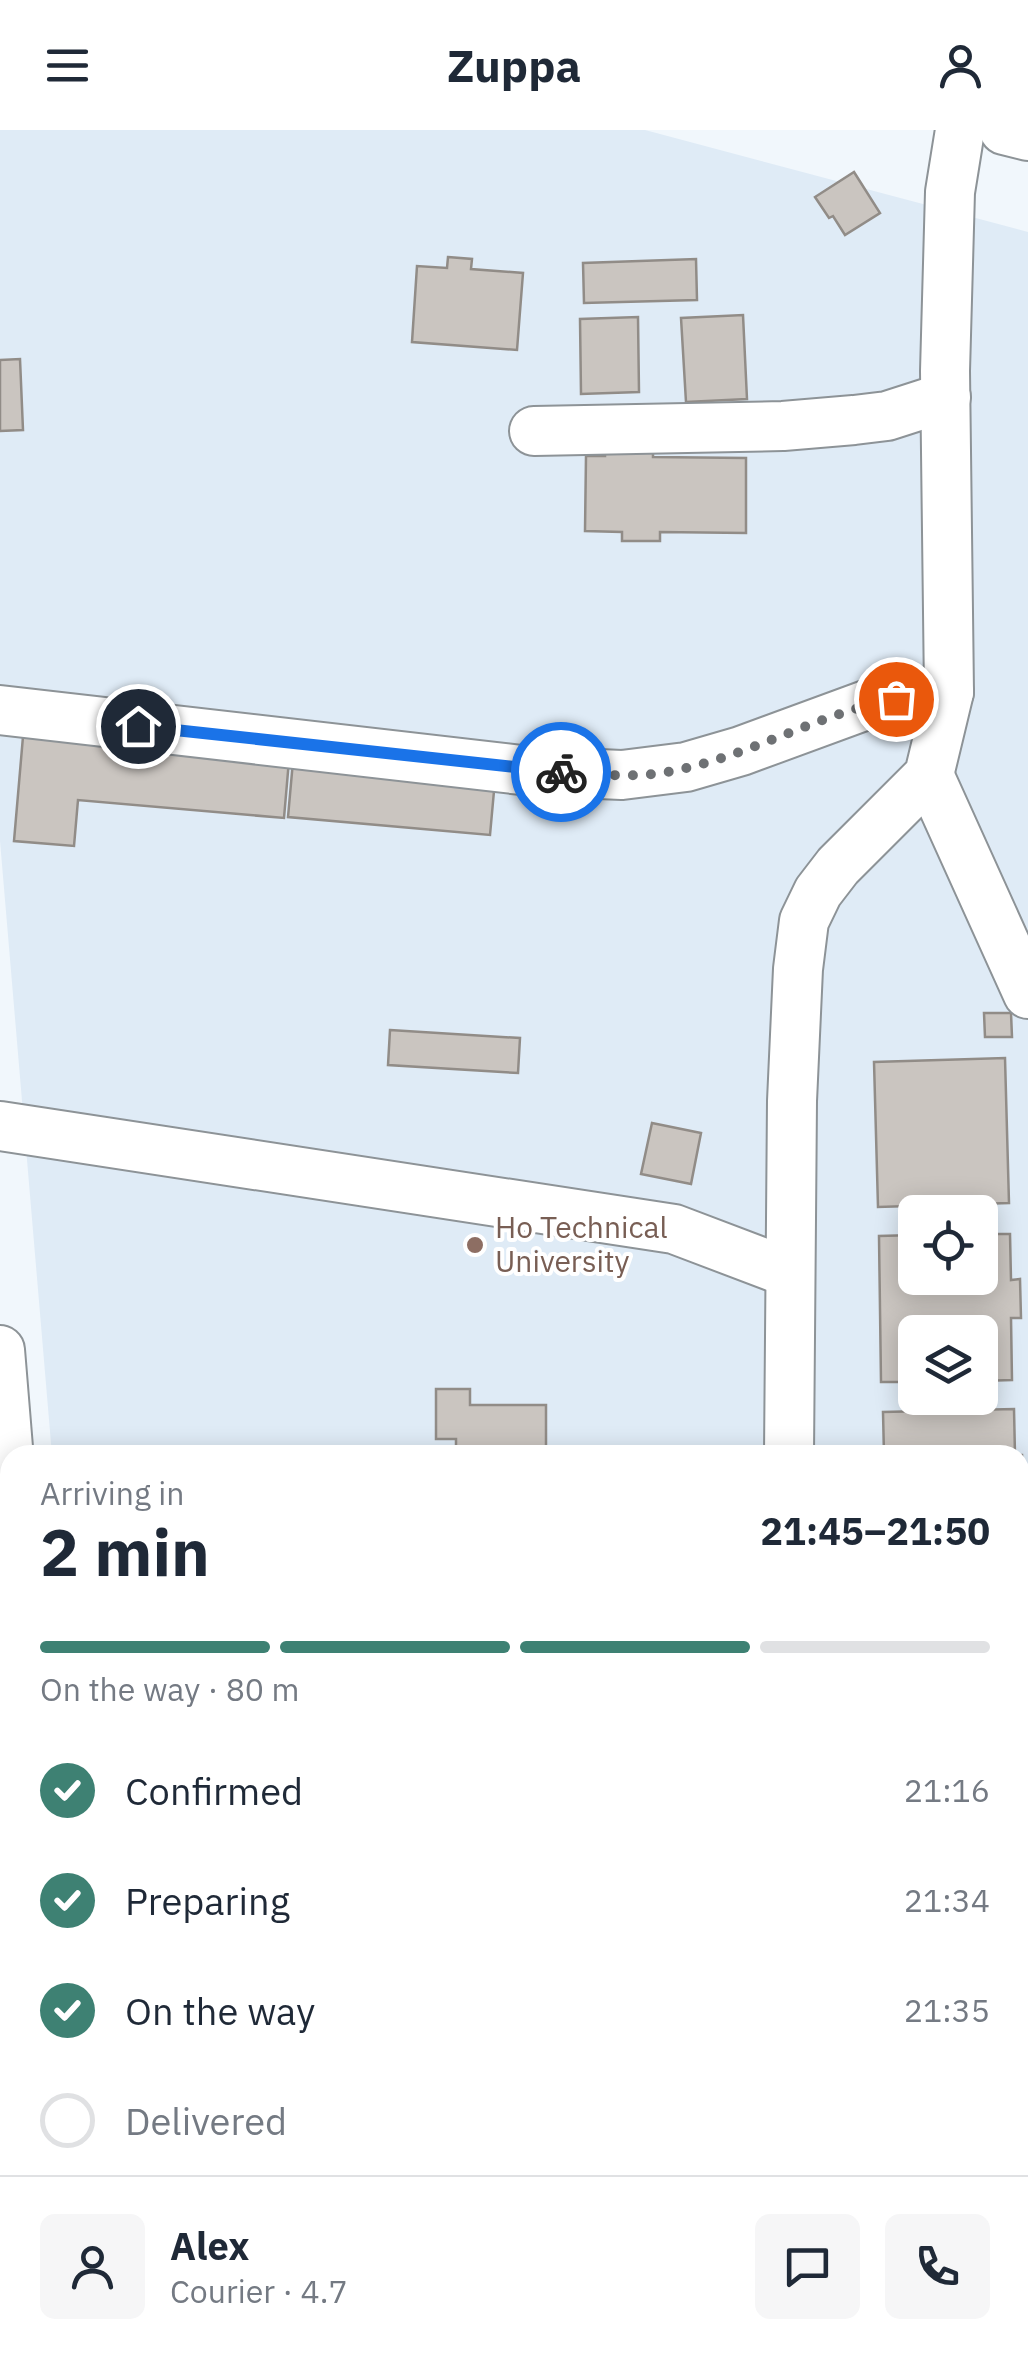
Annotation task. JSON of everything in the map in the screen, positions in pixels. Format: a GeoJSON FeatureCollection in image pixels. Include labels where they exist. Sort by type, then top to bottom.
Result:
{"type":"FeatureCollection","features":[{"type":"Feature","properties":{"kind":"street"},"geometry":{"type":"LineString","coordinates":[[789,1445],[792,1101],[804,920],[818,892],[838,866],[929,775],[949,692],[946,398],[950,192],[960,130]]}},
{"type":"Feature","properties":{"kind":"street"},"geometry":{"type":"LineString","coordinates":[[1004,130],[1028,136]]}},
{"type":"Feature","properties":{"kind":"street"},"geometry":{"type":"LineString","coordinates":[[534,431],[836,422],[887,416],[946,398]]}},
{"type":"Feature","properties":{"kind":"street"},"geometry":{"type":"LineString","coordinates":[[0,710],[530,771],[622,775],[686,767],[869,704],[949,692]]}},
{"type":"Feature","properties":{"kind":"street"},"geometry":{"type":"LineString","coordinates":[[929,775],[1028,994]]}},
{"type":"Feature","properties":{"kind":"street"},"geometry":{"type":"LineString","coordinates":[[0,1126],[674,1230],[790,1273]]}},
{"type":"Feature","properties":{"kind":"street"},"geometry":{"type":"LineString","coordinates":[[0,1350],[8,1445]]}},
{"type":"Feature","properties":{"kind":"shaded area","name":"Ho Technical University"},"geometry":{"type":"Polygon","coordinates":[[[0,130],[645,130],[1028,232],[1028,1445],[51,1445],[0,841],[0,130]]]}},
{"type":"Feature","properties":{"kind":"building"},"geometry":{"type":"Polygon","coordinates":[[[854,172],[880,213],[845,235],[815,197],[854,172]]]}},
{"type":"Feature","properties":{"kind":"building"},"geometry":{"type":"Polygon","coordinates":[[[448,257],[472,259],[471,269],[523,273],[517,350],[412,342],[417,266],[447,268],[448,257]]]}},
{"type":"Feature","properties":{"kind":"building"},"geometry":{"type":"Polygon","coordinates":[[[696,259],[697,300],[584,303],[583,263],[696,259]]]}},
{"type":"Feature","properties":{"kind":"building"},"geometry":{"type":"Polygon","coordinates":[[[743,315],[747,399],[686,402],[681,318],[743,315]]]}},
{"type":"Feature","properties":{"kind":"building"},"geometry":{"type":"Polygon","coordinates":[[[638,317],[639,392],[581,394],[580,319],[638,317]]]}},
{"type":"Feature","properties":{"kind":"building"},"geometry":{"type":"Polygon","coordinates":[[[20,359],[23,430],[0,431],[0,360],[20,359]]]}},
{"type":"Feature","properties":{"kind":"building"},"geometry":{"type":"Polygon","coordinates":[[[605,446],[653,447],[653,457],[746,458],[746,533],[660,532],[660,541],[622,541],[622,532],[585,531],[586,456],[605,456],[605,446]]]}},
{"type":"Feature","properties":{"kind":"building"},"geometry":{"type":"Polygon","coordinates":[[[24,725],[289,760],[284,818],[78,800],[74,846],[14,841],[24,725]]]}},
{"type":"Feature","properties":{"kind":"building"},"geometry":{"type":"Polygon","coordinates":[[[293,761],[495,780],[490,835],[288,817],[293,761]]]}},
{"type":"Feature","properties":{"kind":"building"},"geometry":{"type":"Polygon","coordinates":[[[984,1013],[1011,1013],[1012,1037],[985,1037],[984,1013]]]}},
{"type":"Feature","properties":{"kind":"building"},"geometry":{"type":"Polygon","coordinates":[[[390,1030],[520,1038],[518,1073],[388,1065],[390,1030]]]}},
{"type":"Feature","properties":{"kind":"building"},"geometry":{"type":"Polygon","coordinates":[[[1005,1058],[1009,1203],[998,1203],[998,1195],[898,1195],[898,1206],[878,1207],[874,1062],[1005,1058]]]}},
{"type":"Feature","properties":{"kind":"building"},"geometry":{"type":"Polygon","coordinates":[[[652,1123],[701,1133],[691,1184],[641,1174],[652,1123]]]}},
{"type":"Feature","properties":{"kind":"building"},"geometry":{"type":"Polygon","coordinates":[[[998,1234],[1010,1234],[1011,1280],[1020,1279],[1021,1318],[1011,1318],[1012,1380],[998,1380],[998,1315],[898,1315],[898,1382],[881,1382],[879,1236],[898,1235],[898,1295],[998,1295],[998,1234]]]}},
{"type":"Feature","properties":{"kind":"building"},"geometry":{"type":"Polygon","coordinates":[[[436,1389],[470,1389],[470,1405],[546,1405],[546,1445],[456,1445],[456,1439],[436,1439],[436,1389]]]}},
{"type":"Feature","properties":{"kind":"building"},"geometry":{"type":"Polygon","coordinates":[[[998,1409],[1014,1409],[1015,1445],[884,1445],[883,1412],[998,1415],[998,1409]]]}},
{"type":"Feature","properties":{"kind":"way so far"},"geometry":{"type":"LineString","coordinates":[[561,772],[655,774],[741,751],[869,704],[896,699]]}},
{"type":"Feature","properties":{"kind":"place","name":"Ho Technical University"},"geometry":{"type":"Point","coordinates":[475,1245]}},
{"type":"Feature","properties":{"kind":"route"},"geometry":{"type":"LineString","coordinates":[[138,726],[561,772]]}}]}
